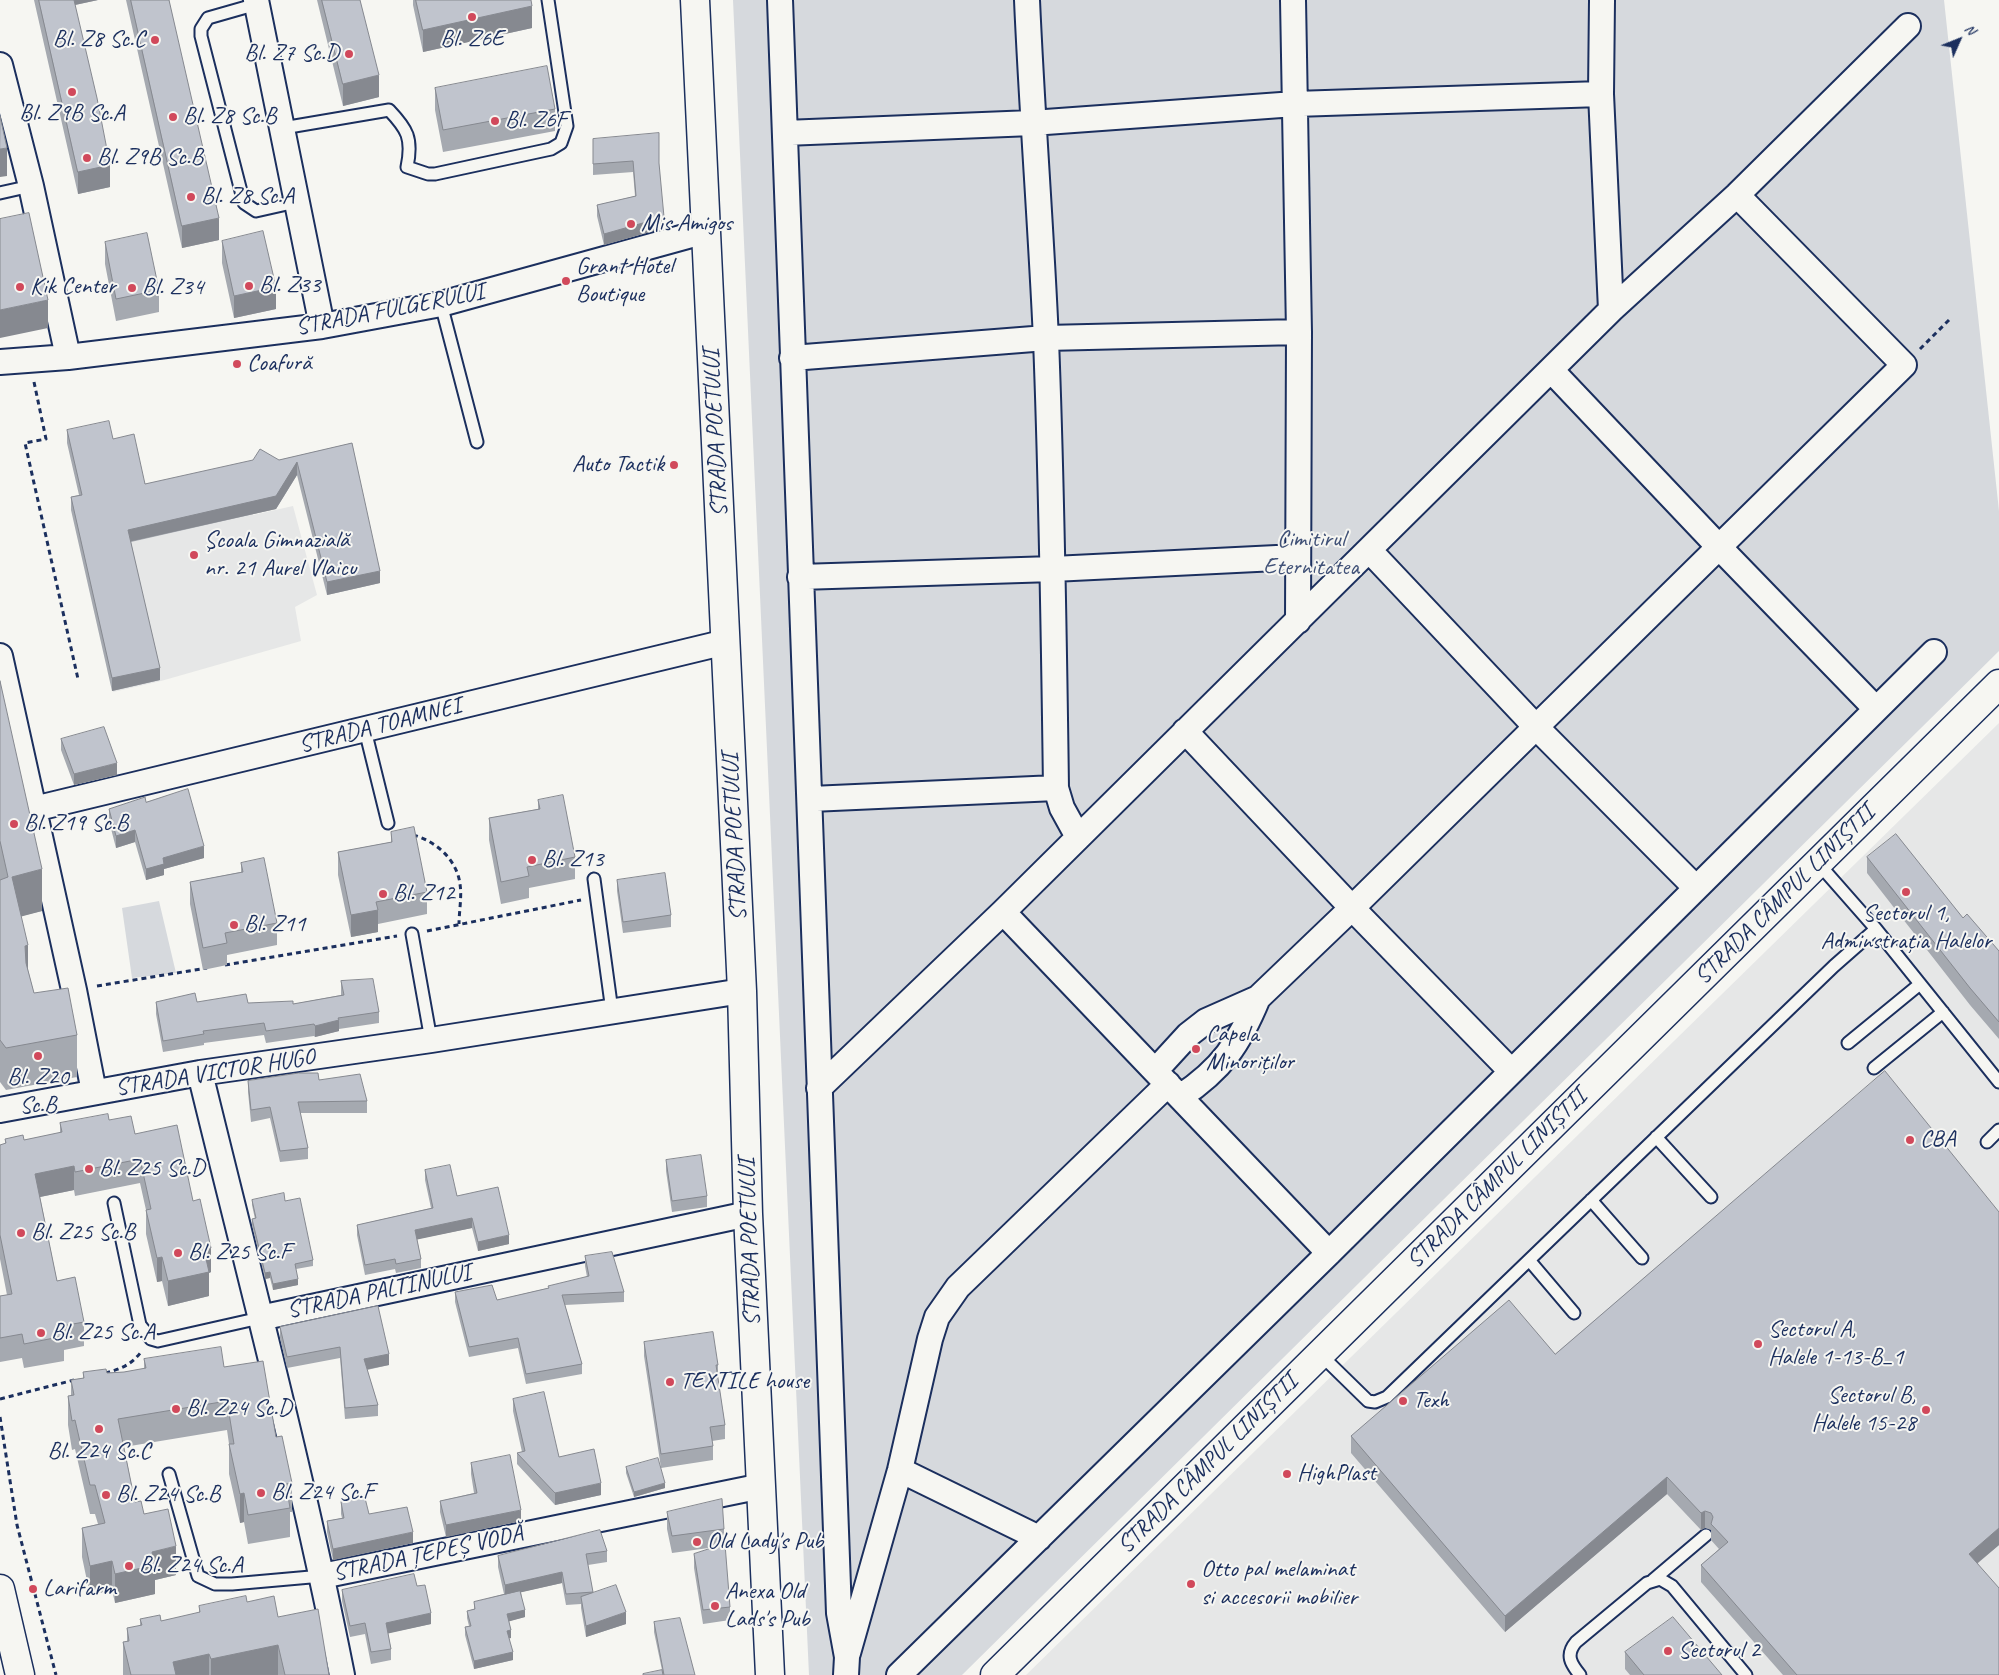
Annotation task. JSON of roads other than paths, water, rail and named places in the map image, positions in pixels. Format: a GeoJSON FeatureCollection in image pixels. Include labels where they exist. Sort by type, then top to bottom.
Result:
{"type":"FeatureCollection","features":[{"type":"Feature","properties":{"kind":"street","name":"STRADA POETULUI"},"geometry":{"type":"LineString","coordinates":[[695,0],[742,991],[748,1214],[770,1675]]}},
{"type":"Feature","properties":{"kind":"street"},"geometry":{"type":"LineString","coordinates":[[780,0],[800,577],[811,799],[819,1088],[839,1613],[846,1666]]}},
{"type":"Feature","properties":{"kind":"street"},"geometry":{"type":"LineString","coordinates":[[1028,0],[1032,123],[1046,338],[1053,569],[1056,788],[1062,808],[1078,837]]}},
{"type":"Feature","properties":{"kind":"street"},"geometry":{"type":"LineString","coordinates":[[1292,0],[1299,332],[1298,621]]}},
{"type":"Feature","properties":{"kind":"street"},"geometry":{"type":"LineString","coordinates":[[1602,0],[1601,94],[1611,310]]}},
{"type":"Feature","properties":{"kind":"street"},"geometry":{"type":"LineString","coordinates":[[256,2],[322,326]]}},
{"type":"Feature","properties":{"kind":"street"},"geometry":{"type":"LineString","coordinates":[[819,1088],[1003,912],[1552,371],[1611,310],[1737,195],[1908,26]]}},
{"type":"Feature","properties":{"kind":"street"},"geometry":{"type":"LineString","coordinates":[[0,66],[31,186],[68,357]]}},
{"type":"Feature","properties":{"kind":"street"},"geometry":{"type":"LineString","coordinates":[[785,133],[1032,123],[1295,104],[1601,94]]}},
{"type":"Feature","properties":{"kind":"street"},"geometry":{"type":"LineString","coordinates":[[846,1666],[900,1470],[930,1339],[944,1305],[958,1287],[1168,1084],[1188,1035],[1206,1021],[1258,998],[1352,908],[1904,365],[1737,195]]}},
{"type":"Feature","properties":{"kind":"street","name":"STRADA FULGERULUI"},"geometry":{"type":"LineString","coordinates":[[0,362],[68,357],[322,326],[441,304],[706,231]]}},
{"type":"Feature","properties":{"kind":"street"},"geometry":{"type":"LineString","coordinates":[[792,358],[1046,338],[1299,332]]}},
{"type":"Feature","properties":{"kind":"street"},"geometry":{"type":"LineString","coordinates":[[1552,371],[1876,709]]}},
{"type":"Feature","properties":{"kind":"street"},"geometry":{"type":"LineString","coordinates":[[1369,550],[1535,726],[1696,888]]}},
{"type":"Feature","properties":{"kind":"street"},"geometry":{"type":"LineString","coordinates":[[800,577],[1053,569],[1297,557]]}},
{"type":"Feature","properties":{"kind":"street","name":"STRADA TOAMNEI"},"geometry":{"type":"LineString","coordinates":[[34,809],[726,642]]}},
{"type":"Feature","properties":{"kind":"street"},"geometry":{"type":"LineString","coordinates":[[899,1675],[1329,1253],[1511,1070],[1934,652]]}},
{"type":"Feature","properties":{"kind":"street"},"geometry":{"type":"LineString","coordinates":[[0,656],[74,990],[94,1092]]}},
{"type":"Feature","properties":{"kind":"street","name":"STRADA CÂMPUL LINIȘTII"},"geometry":{"type":"LineString","coordinates":[[995,1675],[1999,684]]}},
{"type":"Feature","properties":{"kind":"street"},"geometry":{"type":"LineString","coordinates":[[1185,731],[1352,908],[1511,1070]]}},
{"type":"Feature","properties":{"kind":"street"},"geometry":{"type":"LineString","coordinates":[[811,799],[1056,788]]}},
{"type":"Feature","properties":{"kind":"street"},"geometry":{"type":"LineString","coordinates":[[1003,912],[1329,1253]]}},
{"type":"Feature","properties":{"kind":"street","name":"STRADA VICTOR HUGO"},"geometry":{"type":"LineString","coordinates":[[0,1110],[200,1074],[742,991]]}},
{"type":"Feature","properties":{"kind":"street"},"geometry":{"type":"LineString","coordinates":[[1168,1084],[1218,1068],[1233,1049],[1258,998]]}},
{"type":"Feature","properties":{"kind":"street"},"geometry":{"type":"LineString","coordinates":[[200,1074],[260,1318],[278,1380],[342,1675]]}},
{"type":"Feature","properties":{"kind":"street","name":"STRADA PALTINULUI"},"geometry":{"type":"LineString","coordinates":[[260,1318],[748,1214]]}},
{"type":"Feature","properties":{"kind":"street"},"geometry":{"type":"LineString","coordinates":[[900,1470],[1039,1538]]}},
{"type":"Feature","properties":{"kind":"street","name":"STRADA ȚEPEȘ VODĂ"},"geometry":{"type":"LineString","coordinates":[[322,1576],[762,1486]]}},
{"type":"Feature","properties":{"kind":"street"},"geometry":{"type":"LineString","coordinates":[[0,1589],[20,1675]]}},
{"type":"Feature","properties":{"kind":"lane"},"geometry":{"type":"LineString","coordinates":[[283,128],[389,110],[407,129],[409,157],[407,167],[428,174],[551,149],[561,143],[567,126],[548,0]]}},
{"type":"Feature","properties":{"kind":"lane"},"geometry":{"type":"LineString","coordinates":[[256,2],[208,18],[204,23],[201,36],[244,204],[256,210],[296,202]]}},
{"type":"Feature","properties":{"kind":"lane"},"geometry":{"type":"LineString","coordinates":[[0,193],[31,186]]}},
{"type":"Feature","properties":{"kind":"lane"},"geometry":{"type":"LineString","coordinates":[[441,304],[477,442]]}},
{"type":"Feature","properties":{"kind":"lane"},"geometry":{"type":"LineString","coordinates":[[365,730],[388,822]]}},
{"type":"Feature","properties":{"kind":"lane"},"geometry":{"type":"LineString","coordinates":[[1818,863],[1876,929],[1999,1082]]}},
{"type":"Feature","properties":{"kind":"lane"},"geometry":{"type":"LineString","coordinates":[[594,879],[612,1011]]}},
{"type":"Feature","properties":{"kind":"lane"},"geometry":{"type":"LineString","coordinates":[[1320,1354],[1362,1397],[1368,1401],[1382,1401],[1834,966],[1876,929]]}},
{"type":"Feature","properties":{"kind":"lane"},"geometry":{"type":"LineString","coordinates":[[412,934],[431,1040]]}},
{"type":"Feature","properties":{"kind":"lane"},"geometry":{"type":"LineString","coordinates":[[1848,1043],[1920,984]]}},
{"type":"Feature","properties":{"kind":"lane"},"geometry":{"type":"LineString","coordinates":[[1874,1068],[1943,1012]]}},
{"type":"Feature","properties":{"kind":"lane"},"geometry":{"type":"LineString","coordinates":[[1987,1142],[1999,1130]]}},
{"type":"Feature","properties":{"kind":"lane"},"geometry":{"type":"LineString","coordinates":[[1656,1137],[1711,1197]]}},
{"type":"Feature","properties":{"kind":"lane"},"geometry":{"type":"LineString","coordinates":[[1591,1200],[1642,1258]]}},
{"type":"Feature","properties":{"kind":"lane","name":"STRADA PALTINULUI"},"geometry":{"type":"LineString","coordinates":[[114,1203],[140,1325],[151,1340],[260,1318]]}},
{"type":"Feature","properties":{"kind":"lane"},"geometry":{"type":"LineString","coordinates":[[1529,1260],[1574,1313]]}},
{"type":"Feature","properties":{"kind":"lane","name":"STRADA ȚEPEȘ VODĂ"},"geometry":{"type":"LineString","coordinates":[[169,1474],[198,1576],[206,1582],[232,1584],[322,1576]]}},
{"type":"Feature","properties":{"kind":"lane"},"geometry":{"type":"LineString","coordinates":[[1580,1675],[1570,1661],[1571,1647],[1706,1535]]}},
{"type":"Feature","properties":{"kind":"lane"},"geometry":{"type":"LineString","coordinates":[[1653,1580],[1660,1579],[1672,1586],[1746,1675]]}},
{"type":"Feature","properties":{"kind":"place","name":"Bl. Z6E"},"geometry":{"type":"Point","coordinates":[472,17]}},
{"type":"Feature","properties":{"kind":"place","name":"Bl. Z8 Sc.C"},"geometry":{"type":"Point","coordinates":[155,40]}},
{"type":"Feature","properties":{"kind":"place","name":"Bl. Z7 Sc.D"},"geometry":{"type":"Point","coordinates":[349,54]}},
{"type":"Feature","properties":{"kind":"place","name":"Bl. Z9B Sc.A"},"geometry":{"type":"Point","coordinates":[72,92]}},
{"type":"Feature","properties":{"kind":"place","name":"Bl. Z8 Sc.B"},"geometry":{"type":"Point","coordinates":[173,117]}},
{"type":"Feature","properties":{"kind":"place","name":"Bl. Z6F"},"geometry":{"type":"Point","coordinates":[495,121]}},
{"type":"Feature","properties":{"kind":"place","name":"Bl. Z9B Sc.B"},"geometry":{"type":"Point","coordinates":[87,158]}},
{"type":"Feature","properties":{"kind":"place","name":"Bl. Z8 Sc.A"},"geometry":{"type":"Point","coordinates":[191,197]}},
{"type":"Feature","properties":{"kind":"place","name":"Mis Amigos"},"geometry":{"type":"Point","coordinates":[631,224]}},
{"type":"Feature","properties":{"kind":"place","name":"Grant Hotel Boutique"},"geometry":{"type":"Point","coordinates":[566,281]}},
{"type":"Feature","properties":{"kind":"place","name":"Bl. Z33"},"geometry":{"type":"Point","coordinates":[249,286]}},
{"type":"Feature","properties":{"kind":"place","name":"Kik Center"},"geometry":{"type":"Point","coordinates":[20,287]}},
{"type":"Feature","properties":{"kind":"place","name":"Bl. Z34"},"geometry":{"type":"Point","coordinates":[132,288]}},
{"type":"Feature","properties":{"kind":"place","name":"Coafură"},"geometry":{"type":"Point","coordinates":[237,364]}},
{"type":"Feature","properties":{"kind":"place","name":"Auto Tactik"},"geometry":{"type":"Point","coordinates":[674,465]}},
{"type":"Feature","properties":{"kind":"place","name":"Școala Gimnazială nr. 21 Aurel Vlaicu"},"geometry":{"type":"Point","coordinates":[194,555]}},
{"type":"Feature","properties":{"kind":"place","name":"Bl. Z19 Sc.B"},"geometry":{"type":"Point","coordinates":[14,824]}},
{"type":"Feature","properties":{"kind":"place","name":"Bl. Z13"},"geometry":{"type":"Point","coordinates":[532,860]}},
{"type":"Feature","properties":{"kind":"place","name":"Sectorul 1, Adminstrația Halelor"},"geometry":{"type":"Point","coordinates":[1906,892]}},
{"type":"Feature","properties":{"kind":"place","name":"Bl. Z12"},"geometry":{"type":"Point","coordinates":[383,894]}},
{"type":"Feature","properties":{"kind":"place","name":"Bl. Z11"},"geometry":{"type":"Point","coordinates":[234,925]}},
{"type":"Feature","properties":{"kind":"place","name":"Capela Minoriților"},"geometry":{"type":"Point","coordinates":[1196,1049]}},
{"type":"Feature","properties":{"kind":"place","name":"Bl. Z20 Sc.B"},"geometry":{"type":"Point","coordinates":[38,1056]}},
{"type":"Feature","properties":{"kind":"place","name":"CBA"},"geometry":{"type":"Point","coordinates":[1910,1140]}},
{"type":"Feature","properties":{"kind":"place","name":"Bl. Z25 Sc.D"},"geometry":{"type":"Point","coordinates":[89,1169]}},
{"type":"Feature","properties":{"kind":"place","name":"Bl. Z25 Sc.B"},"geometry":{"type":"Point","coordinates":[21,1233]}},
{"type":"Feature","properties":{"kind":"place","name":"Bl. Z25 Sc.F"},"geometry":{"type":"Point","coordinates":[178,1253]}},
{"type":"Feature","properties":{"kind":"place","name":"Bl. Z25 Sc.A"},"geometry":{"type":"Point","coordinates":[41,1333]}},
{"type":"Feature","properties":{"kind":"place","name":"Sectorul A, Halele 1-13-B_1"},"geometry":{"type":"Point","coordinates":[1758,1344]}},
{"type":"Feature","properties":{"kind":"place","name":"TEXTILE house"},"geometry":{"type":"Point","coordinates":[670,1382]}},
{"type":"Feature","properties":{"kind":"place","name":"Texh"},"geometry":{"type":"Point","coordinates":[1403,1401]}},
{"type":"Feature","properties":{"kind":"place","name":"Bl. Z24 Sc.D"},"geometry":{"type":"Point","coordinates":[176,1409]}},
{"type":"Feature","properties":{"kind":"place","name":"Sectorul B, Halele 15-28"},"geometry":{"type":"Point","coordinates":[1926,1410]}},
{"type":"Feature","properties":{"kind":"place","name":"Bl. Z24 Sc.C"},"geometry":{"type":"Point","coordinates":[99,1429]}},
{"type":"Feature","properties":{"kind":"place","name":"HighPlast"},"geometry":{"type":"Point","coordinates":[1287,1474]}},
{"type":"Feature","properties":{"kind":"place","name":"Bl. Z24 Sc.F"},"geometry":{"type":"Point","coordinates":[261,1493]}},
{"type":"Feature","properties":{"kind":"place","name":"Bl. Z24 Sc.B"},"geometry":{"type":"Point","coordinates":[106,1495]}},
{"type":"Feature","properties":{"kind":"place","name":"Old Lady's Pub"},"geometry":{"type":"Point","coordinates":[697,1542]}},
{"type":"Feature","properties":{"kind":"place","name":"Bl. Z24 Sc.A"},"geometry":{"type":"Point","coordinates":[129,1566]}},
{"type":"Feature","properties":{"kind":"place","name":"Otto pal melaminat si accesorii mobilier"},"geometry":{"type":"Point","coordinates":[1191,1584]}},
{"type":"Feature","properties":{"kind":"place","name":"Larifarm"},"geometry":{"type":"Point","coordinates":[33,1589]}},
{"type":"Feature","properties":{"kind":"place","name":"Anexa Old Lads's Pub"},"geometry":{"type":"Point","coordinates":[715,1606]}},
{"type":"Feature","properties":{"kind":"place","name":"Sectorul 2"},"geometry":{"type":"Point","coordinates":[1668,1651]}},
{"type":"Feature","properties":{"kind":"park label","name":"Cimitirul Eternitatea"},"geometry":{"type":"Point","coordinates":[1311,554]}}]}
